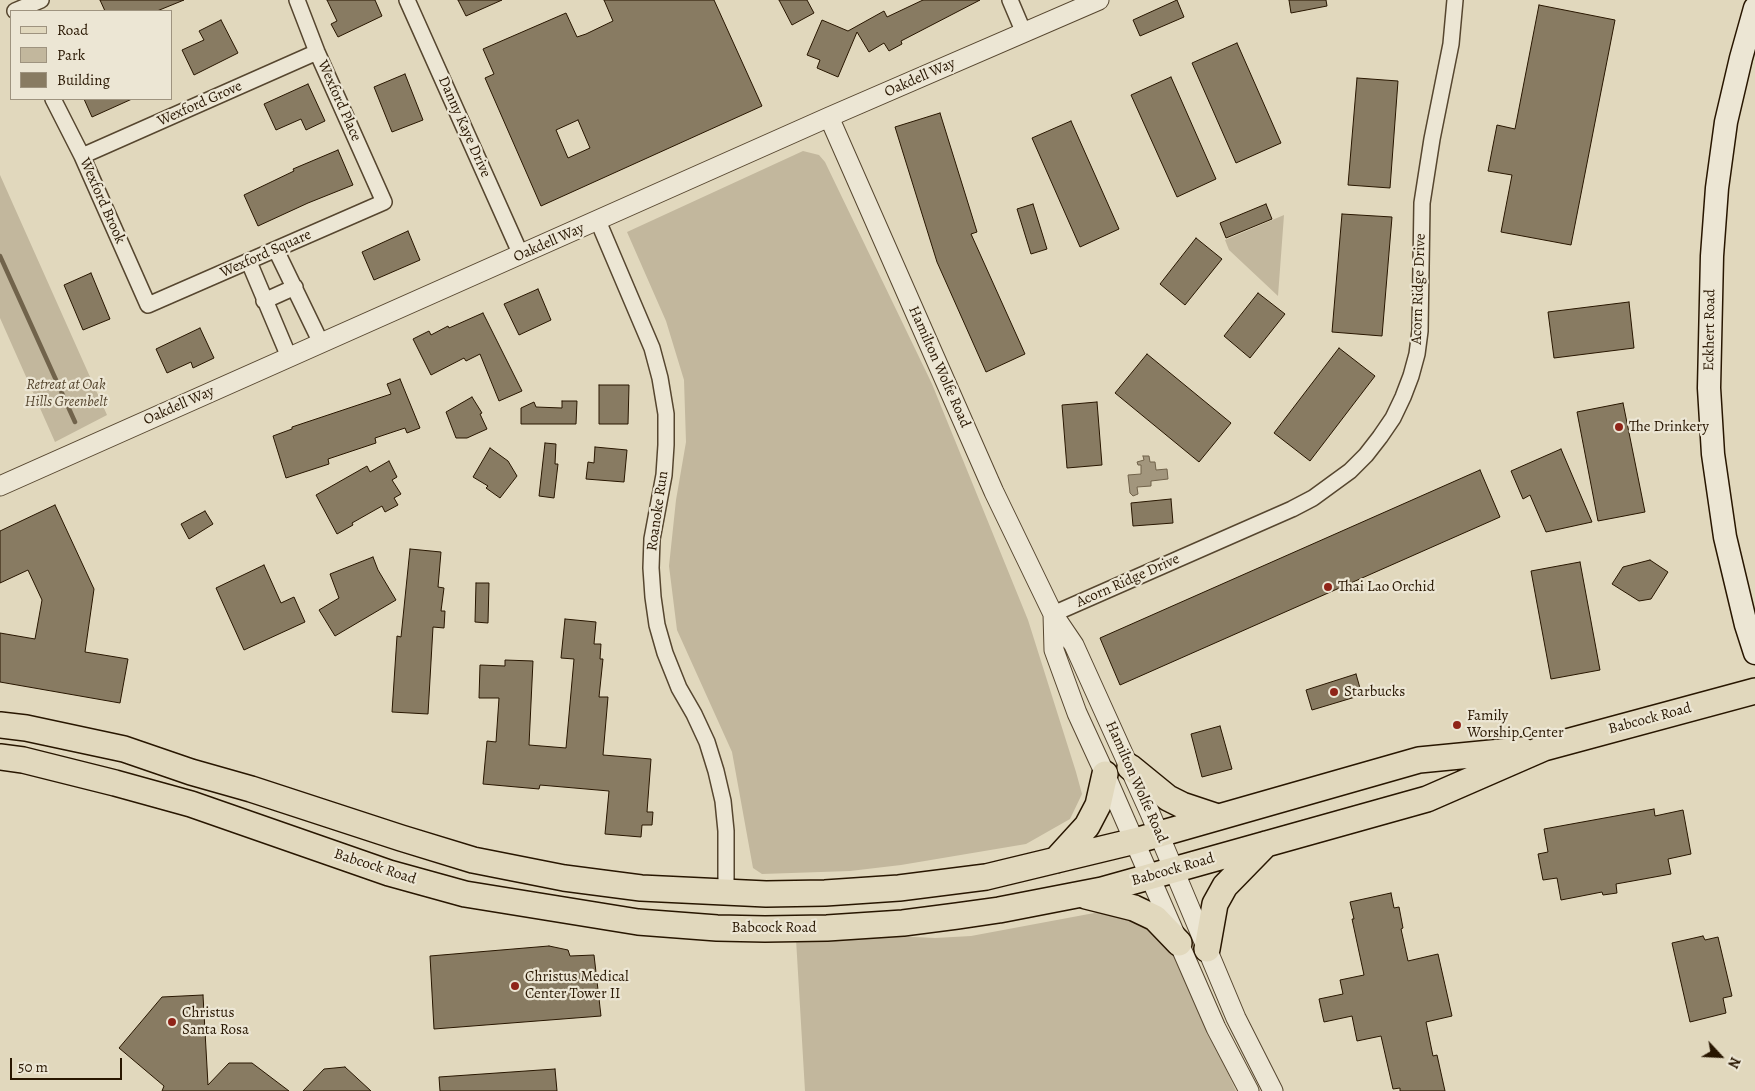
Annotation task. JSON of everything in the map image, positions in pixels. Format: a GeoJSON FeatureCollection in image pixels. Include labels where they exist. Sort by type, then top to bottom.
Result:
{"type":"FeatureCollection","features":[{"type":"Feature","properties":{"kind":"main road","name":"Eckhert Road"},"geometry":{"type":"LineString","coordinates":[[1755,8],[1726,122],[1717,188],[1712,256],[1709,388],[1713,454],[1725,536],[1746,625],[1755,653]]}},
{"type":"Feature","properties":{"kind":"main road","name":"Babcock Road"},"geometry":{"type":"LineString","coordinates":[[0,757],[23,760],[191,804],[390,873],[465,894],[638,922],[717,928],[826,928],[903,923],[999,910],[1129,883],[1174,868],[1426,799],[1544,748],[1755,691]]}},
{"type":"Feature","properties":{"kind":"main road","name":"Babcock Road"},"geometry":{"type":"LineString","coordinates":[[0,724],[124,749],[191,772],[251,789],[473,860],[564,878],[641,888],[766,894],[899,888],[986,877],[1135,841],[1419,760],[1544,748]]}},
{"type":"Feature","properties":{"kind":"main road"},"geometry":{"type":"LineString","coordinates":[[1130,767],[1168,798],[1182,805],[1218,817]]}},
{"type":"Feature","properties":{"kind":"main road"},"geometry":{"type":"LineString","coordinates":[[1056,860],[1087,826],[1098,805],[1105,774]]}},
{"type":"Feature","properties":{"kind":"main road"},"geometry":{"type":"LineString","coordinates":[[390,873],[401,838]]}},
{"type":"Feature","properties":{"kind":"main road"},"geometry":{"type":"LineString","coordinates":[[1206,949],[1215,904],[1225,886],[1266,844]]}},
{"type":"Feature","properties":{"kind":"main road"},"geometry":{"type":"LineString","coordinates":[[717,928],[728,912],[735,909],[749,907],[818,908],[830,905],[839,892]]}},
{"type":"Feature","properties":{"kind":"main road"},"geometry":{"type":"LineString","coordinates":[[1079,894],[1134,908],[1155,918],[1179,943]]}},
{"type":"Feature","properties":{"kind":"street"},"geometry":{"type":"LineString","coordinates":[[17,10],[41,0]]}},
{"type":"Feature","properties":{"kind":"street","name":"Wexford Place"},"geometry":{"type":"LineString","coordinates":[[297,0],[317,52],[384,202]]}},
{"type":"Feature","properties":{"kind":"street","name":"Danny Kaye Drive"},"geometry":{"type":"LineString","coordinates":[[407,0],[521,255]]}},
{"type":"Feature","properties":{"kind":"street"},"geometry":{"type":"LineString","coordinates":[[1010,0],[1024,33]]}},
{"type":"Feature","properties":{"kind":"street","name":"Oakdell Way"},"geometry":{"type":"LineString","coordinates":[[0,486],[829,117],[1099,0]]}},
{"type":"Feature","properties":{"kind":"street","name":"Acorn Ridge Drive"},"geometry":{"type":"LineString","coordinates":[[1053,614],[1313,498],[1350,471],[1366,455],[1384,431],[1403,398],[1417,354],[1420,331],[1422,203],[1432,139],[1452,44],[1456,0]]}},
{"type":"Feature","properties":{"kind":"street","name":"Wexford Grove"},"geometry":{"type":"LineString","coordinates":[[82,156],[317,52]]}},
{"type":"Feature","properties":{"kind":"street","name":"Wexford Brook"},"geometry":{"type":"LineString","coordinates":[[54,100],[82,156],[148,305]]}},
{"type":"Feature","properties":{"kind":"street","name":"Hamilton Wolfe Road"},"geometry":{"type":"LineString","coordinates":[[829,117],[958,412],[1053,614],[1074,645],[1174,868],[1236,1018],[1273,1091]]}},
{"type":"Feature","properties":{"kind":"street","name":"Wexford Square"},"geometry":{"type":"LineString","coordinates":[[148,305],[384,202]]}},
{"type":"Feature","properties":{"kind":"street","name":"Roanoke Run"},"geometry":{"type":"LineString","coordinates":[[598,221],[652,348],[660,378],[666,414],[666,444],[664,475],[652,539],[653,597],[657,625],[665,653],[679,688],[707,742],[716,771],[723,801],[726,831],[726,891]]}},
{"type":"Feature","properties":{"kind":"street"},"geometry":{"type":"LineString","coordinates":[[276,250],[284,268],[296,287],[321,343]]}},
{"type":"Feature","properties":{"kind":"street"},"geometry":{"type":"LineString","coordinates":[[248,262],[289,357]]}},
{"type":"Feature","properties":{"kind":"street"},"geometry":{"type":"LineString","coordinates":[[264,301],[296,287]]}},
{"type":"Feature","properties":{"kind":"street","name":"Hamilton Wolfe Road"},"geometry":{"type":"LineString","coordinates":[[1053,614],[1054,650],[1077,714],[1135,841],[1216,1028],[1249,1091]]}},
{"type":"Feature","properties":{"kind":"green space"},"geometry":{"type":"Polygon","coordinates":[[[803,151],[819,155],[825,162],[932,384],[1028,620],[1082,794],[1070,819],[1026,844],[901,865],[850,871],[762,874],[753,868],[732,752],[677,630],[669,566],[676,500],[686,442],[684,380],[666,321],[627,232],[803,151]]]}},
{"type":"Feature","properties":{"kind":"green space","name":"Retreat at Oak Hills Greenbelt"},"geometry":{"type":"Polygon","coordinates":[[[0,175],[107,415],[55,442],[0,318],[0,175]]]}},
{"type":"Feature","properties":{"kind":"green space"},"geometry":{"type":"Polygon","coordinates":[[[1284,215],[1278,296],[1229,250],[1225,240],[1284,215]]]}},
{"type":"Feature","properties":{"kind":"green space"},"geometry":{"type":"Polygon","coordinates":[[[1105,911],[1133,915],[1166,942],[1180,967],[1236,1091],[805,1091],[796,939],[971,936],[1105,911]]]}},
{"type":"Feature","properties":{"kind":"shaded area"},"geometry":{"type":"Polygon","coordinates":[[[1143,456],[1149,456],[1150,462],[1155,462],[1156,470],[1167,469],[1168,479],[1151,481],[1151,486],[1137,487],[1138,494],[1133,496],[1130,493],[1128,475],[1141,474],[1141,465],[1138,465],[1137,462],[1144,460],[1143,456]]]}},
{"type":"Feature","properties":{"kind":"building"},"geometry":{"type":"Polygon","coordinates":[[[100,0],[184,0],[159,10],[105,10],[100,0]]]}},
{"type":"Feature","properties":{"kind":"building"},"geometry":{"type":"Polygon","coordinates":[[[327,0],[375,0],[382,16],[338,37],[331,24],[337,21],[327,0]]]}},
{"type":"Feature","properties":{"kind":"building"},"geometry":{"type":"Polygon","coordinates":[[[458,0],[502,0],[466,16],[458,0]]]}},
{"type":"Feature","properties":{"kind":"building"},"geometry":{"type":"Polygon","coordinates":[[[604,0],[714,0],[762,106],[541,206],[485,78],[494,74],[483,49],[566,13],[577,37],[613,21],[604,0]],[[578,120],[556,130],[568,158],[590,148],[578,120]]]}},
{"type":"Feature","properties":{"kind":"building"},"geometry":{"type":"Polygon","coordinates":[[[779,0],[807,0],[814,13],[792,25],[779,0]]]}},
{"type":"Feature","properties":{"kind":"building"},"geometry":{"type":"Polygon","coordinates":[[[923,0],[980,0],[901,41],[902,44],[889,51],[884,43],[869,52],[857,32],[838,77],[817,68],[820,60],[807,55],[822,20],[848,31],[884,11],[887,17],[923,0]]]}},
{"type":"Feature","properties":{"kind":"building"},"geometry":{"type":"Polygon","coordinates":[[[1177,0],[1184,17],[1140,36],[1133,20],[1177,0]]]}},
{"type":"Feature","properties":{"kind":"building"},"geometry":{"type":"Polygon","coordinates":[[[1289,0],[1326,0],[1327,6],[1291,13],[1289,0]]]}},
{"type":"Feature","properties":{"kind":"building"},"geometry":{"type":"Polygon","coordinates":[[[1539,5],[1615,20],[1571,245],[1501,232],[1512,175],[1488,171],[1497,125],[1515,129],[1539,5]]]}},
{"type":"Feature","properties":{"kind":"building"},"geometry":{"type":"Polygon","coordinates":[[[221,20],[238,53],[194,75],[182,50],[204,40],[199,31],[221,20]]]}},
{"type":"Feature","properties":{"kind":"building"},"geometry":{"type":"Polygon","coordinates":[[[1237,43],[1281,143],[1236,163],[1192,63],[1237,43]]]}},
{"type":"Feature","properties":{"kind":"building"},"geometry":{"type":"Polygon","coordinates":[[[405,74],[423,120],[392,132],[374,87],[405,74]]]}},
{"type":"Feature","properties":{"kind":"building"},"geometry":{"type":"Polygon","coordinates":[[[1171,77],[1216,179],[1177,197],[1131,95],[1171,77]]]}},
{"type":"Feature","properties":{"kind":"building"},"geometry":{"type":"Polygon","coordinates":[[[1357,78],[1398,81],[1390,188],[1348,185],[1357,78]]]}},
{"type":"Feature","properties":{"kind":"building"},"geometry":{"type":"Polygon","coordinates":[[[308,84],[325,121],[306,130],[301,119],[276,130],[264,104],[308,84]]]}},
{"type":"Feature","properties":{"kind":"building"},"geometry":{"type":"Polygon","coordinates":[[[84,100],[130,100],[92,117],[84,100]]]}},
{"type":"Feature","properties":{"kind":"building"},"geometry":{"type":"Polygon","coordinates":[[[940,113],[977,232],[971,234],[1025,354],[986,372],[937,262],[895,127],[940,113]]]}},
{"type":"Feature","properties":{"kind":"building"},"geometry":{"type":"Polygon","coordinates":[[[1071,121],[1119,229],[1080,247],[1032,138],[1071,121]]]}},
{"type":"Feature","properties":{"kind":"building"},"geometry":{"type":"Polygon","coordinates":[[[338,150],[353,185],[258,226],[244,195],[294,171],[293,169],[338,150]]]}},
{"type":"Feature","properties":{"kind":"building"},"geometry":{"type":"Polygon","coordinates":[[[1033,204],[1047,249],[1031,254],[1017,209],[1033,204]]]}},
{"type":"Feature","properties":{"kind":"building"},"geometry":{"type":"Polygon","coordinates":[[[1266,204],[1272,219],[1226,238],[1220,223],[1266,204]]]}},
{"type":"Feature","properties":{"kind":"building"},"geometry":{"type":"Polygon","coordinates":[[[1342,214],[1392,217],[1382,336],[1332,332],[1342,214]]]}},
{"type":"Feature","properties":{"kind":"building"},"geometry":{"type":"Polygon","coordinates":[[[408,231],[420,260],[374,280],[362,252],[408,231]]]}},
{"type":"Feature","properties":{"kind":"building"},"geometry":{"type":"Polygon","coordinates":[[[1196,238],[1222,259],[1185,305],[1160,284],[1196,238]]]}},
{"type":"Feature","properties":{"kind":"building"},"geometry":{"type":"Polygon","coordinates":[[[91,273],[110,319],[83,330],[64,285],[91,273]]]}},
{"type":"Feature","properties":{"kind":"building"},"geometry":{"type":"Polygon","coordinates":[[[538,289],[551,320],[519,335],[504,304],[538,289]]]}},
{"type":"Feature","properties":{"kind":"building"},"geometry":{"type":"Polygon","coordinates":[[[1258,293],[1285,314],[1250,358],[1224,336],[1258,293]]]}},
{"type":"Feature","properties":{"kind":"building"},"geometry":{"type":"Polygon","coordinates":[[[1629,302],[1634,348],[1554,358],[1548,312],[1629,302]]]}},
{"type":"Feature","properties":{"kind":"building"},"geometry":{"type":"Polygon","coordinates":[[[483,313],[522,391],[499,401],[480,354],[466,361],[464,358],[431,375],[413,339],[429,331],[431,335],[448,326],[449,328],[483,313]]]}},
{"type":"Feature","properties":{"kind":"building"},"geometry":{"type":"Polygon","coordinates":[[[200,328],[214,358],[193,368],[191,362],[167,373],[156,349],[200,328]]]}},
{"type":"Feature","properties":{"kind":"building"},"geometry":{"type":"Polygon","coordinates":[[[1339,348],[1375,376],[1310,461],[1274,433],[1339,348]]]}},
{"type":"Feature","properties":{"kind":"building"},"geometry":{"type":"Polygon","coordinates":[[[1147,354],[1231,423],[1199,462],[1115,393],[1147,354]]]}},
{"type":"Feature","properties":{"kind":"building"},"geometry":{"type":"Polygon","coordinates":[[[400,379],[420,428],[407,433],[405,428],[375,438],[376,443],[328,459],[329,464],[286,478],[273,436],[292,429],[292,427],[391,394],[387,384],[400,379]]]}},
{"type":"Feature","properties":{"kind":"building"},"geometry":{"type":"Polygon","coordinates":[[[599,385],[629,385],[628,424],[599,424],[599,385]]]}},
{"type":"Feature","properties":{"kind":"building"},"geometry":{"type":"Polygon","coordinates":[[[472,397],[482,413],[480,414],[487,429],[467,438],[456,438],[446,412],[472,397]]]}},
{"type":"Feature","properties":{"kind":"building"},"geometry":{"type":"Polygon","coordinates":[[[562,401],[577,401],[576,424],[521,424],[521,408],[534,402],[536,407],[562,408],[562,401]]]}},
{"type":"Feature","properties":{"kind":"building"},"geometry":{"type":"Polygon","coordinates":[[[1097,402],[1102,465],[1067,468],[1062,405],[1097,402]]]}},
{"type":"Feature","properties":{"kind":"building"},"geometry":{"type":"Polygon","coordinates":[[[1623,403],[1645,512],[1598,521],[1577,412],[1623,403]]]}},
{"type":"Feature","properties":{"kind":"building"},"geometry":{"type":"Polygon","coordinates":[[[545,443],[556,444],[555,464],[558,464],[554,498],[539,496],[545,443]]]}},
{"type":"Feature","properties":{"kind":"building"},"geometry":{"type":"Polygon","coordinates":[[[595,447],[627,450],[624,482],[586,479],[588,462],[594,463],[595,447]]]}},
{"type":"Feature","properties":{"kind":"building"},"geometry":{"type":"Polygon","coordinates":[[[490,448],[508,461],[517,476],[500,498],[486,488],[488,486],[473,477],[490,448]]]}},
{"type":"Feature","properties":{"kind":"building"},"geometry":{"type":"Polygon","coordinates":[[[1561,449],[1592,522],[1546,532],[1530,495],[1523,499],[1511,471],[1561,449]]]}},
{"type":"Feature","properties":{"kind":"building"},"geometry":{"type":"Polygon","coordinates":[[[389,461],[397,477],[392,480],[401,494],[394,498],[398,505],[385,512],[382,506],[337,534],[316,495],[367,466],[370,472],[389,461]]]}},
{"type":"Feature","properties":{"kind":"building"},"geometry":{"type":"Polygon","coordinates":[[[1480,470],[1500,517],[1120,685],[1100,638],[1480,470]]]}},
{"type":"Feature","properties":{"kind":"building"},"geometry":{"type":"Polygon","coordinates":[[[1171,499],[1173,523],[1133,526],[1131,503],[1171,499]]]}},
{"type":"Feature","properties":{"kind":"building"},"geometry":{"type":"Polygon","coordinates":[[[55,505],[94,589],[85,652],[128,659],[120,703],[0,682],[0,633],[35,639],[42,600],[28,570],[0,583],[0,531],[55,505]]]}},
{"type":"Feature","properties":{"kind":"building"},"geometry":{"type":"Polygon","coordinates":[[[205,511],[213,524],[189,539],[181,524],[205,511]]]}},
{"type":"Feature","properties":{"kind":"building"},"geometry":{"type":"Polygon","coordinates":[[[410,549],[441,552],[438,587],[444,588],[441,611],[445,611],[444,628],[433,627],[428,714],[392,712],[397,636],[401,637],[410,549]]]}},
{"type":"Feature","properties":{"kind":"building"},"geometry":{"type":"Polygon","coordinates":[[[373,557],[378,570],[396,600],[335,636],[319,610],[339,598],[330,574],[373,557]]]}},
{"type":"Feature","properties":{"kind":"building"},"geometry":{"type":"Polygon","coordinates":[[[1650,560],[1668,572],[1651,599],[1639,601],[1612,584],[1623,567],[1650,560]]]}},
{"type":"Feature","properties":{"kind":"building"},"geometry":{"type":"Polygon","coordinates":[[[1580,562],[1600,670],[1551,679],[1531,571],[1580,562]]]}},
{"type":"Feature","properties":{"kind":"building"},"geometry":{"type":"Polygon","coordinates":[[[264,565],[281,603],[294,597],[305,622],[244,650],[216,588],[264,565]]]}},
{"type":"Feature","properties":{"kind":"building"},"geometry":{"type":"Polygon","coordinates":[[[476,583],[489,583],[488,623],[475,622],[476,583]]]}},
{"type":"Feature","properties":{"kind":"building"},"geometry":{"type":"Polygon","coordinates":[[[565,619],[596,622],[594,644],[601,644],[600,659],[603,659],[599,697],[608,697],[603,755],[651,759],[647,812],[653,812],[652,825],[642,825],[641,837],[605,834],[609,791],[540,785],[539,789],[483,784],[487,741],[496,742],[499,698],[479,698],[480,665],[505,666],[505,660],[533,661],[529,745],[566,748],[574,659],[561,658],[565,619]]]}},
{"type":"Feature","properties":{"kind":"building","name":"Starbucks"},"geometry":{"type":"Polygon","coordinates":[[[1356,674],[1362,695],[1312,710],[1306,690],[1356,674]]]}},
{"type":"Feature","properties":{"kind":"building"},"geometry":{"type":"Polygon","coordinates":[[[1220,726],[1232,769],[1202,777],[1191,734],[1220,726]]]}},
{"type":"Feature","properties":{"kind":"building"},"geometry":{"type":"Polygon","coordinates":[[[1654,809],[1655,816],[1683,810],[1691,854],[1668,859],[1671,874],[1616,884],[1617,893],[1603,895],[1602,892],[1561,900],[1557,878],[1543,880],[1538,854],[1548,852],[1544,829],[1654,809]]]}},
{"type":"Feature","properties":{"kind":"building"},"geometry":{"type":"Polygon","coordinates":[[[1391,893],[1394,908],[1399,907],[1403,928],[1401,929],[1408,961],[1438,954],[1452,1016],[1426,1022],[1433,1056],[1437,1055],[1445,1091],[1400,1091],[1400,1088],[1393,1089],[1381,1036],[1357,1041],[1352,1016],[1324,1022],[1319,999],[1343,994],[1340,980],[1364,975],[1350,902],[1391,893]]]}},
{"type":"Feature","properties":{"kind":"building"},"geometry":{"type":"Polygon","coordinates":[[[1703,936],[1705,940],[1718,937],[1732,996],[1723,998],[1726,1013],[1690,1022],[1672,943],[1703,936]]]}},
{"type":"Feature","properties":{"kind":"building","name":"Christus Medical Center Tower II"},"geometry":{"type":"Polygon","coordinates":[[[549,946],[568,950],[570,956],[594,955],[601,1016],[434,1029],[430,956],[549,946]]]}},
{"type":"Feature","properties":{"kind":"building","name":"Christus Santa Rosa"},"geometry":{"type":"Polygon","coordinates":[[[203,995],[208,1085],[229,1063],[252,1063],[289,1091],[162,1091],[164,1086],[119,1048],[162,997],[203,995]]]}},
{"type":"Feature","properties":{"kind":"building"},"geometry":{"type":"Polygon","coordinates":[[[345,1067],[371,1091],[303,1091],[324,1069],[345,1067]]]}},
{"type":"Feature","properties":{"kind":"building"},"geometry":{"type":"Polygon","coordinates":[[[555,1069],[557,1091],[440,1091],[439,1077],[555,1069]]]}},
{"type":"Feature","properties":{"kind":"waterway"},"geometry":{"type":"LineString","coordinates":[[0,256],[75,422]]}},
{"type":"Feature","properties":{"kind":"place","name":"The Drinkery"},"geometry":{"type":"Point","coordinates":[1619,427]}},
{"type":"Feature","properties":{"kind":"place","name":"Thai Lao Orchid"},"geometry":{"type":"Point","coordinates":[1328,587]}},
{"type":"Feature","properties":{"kind":"place","name":"Starbucks"},"geometry":{"type":"Point","coordinates":[1334,692]}},
{"type":"Feature","properties":{"kind":"place","name":"Family Worship Center"},"geometry":{"type":"Point","coordinates":[1457,725]}},
{"type":"Feature","properties":{"kind":"place","name":"Christus Medical Center Tower II"},"geometry":{"type":"Point","coordinates":[515,986]}},
{"type":"Feature","properties":{"kind":"place","name":"Christus Santa Rosa"},"geometry":{"type":"Point","coordinates":[172,1022]}}]}
